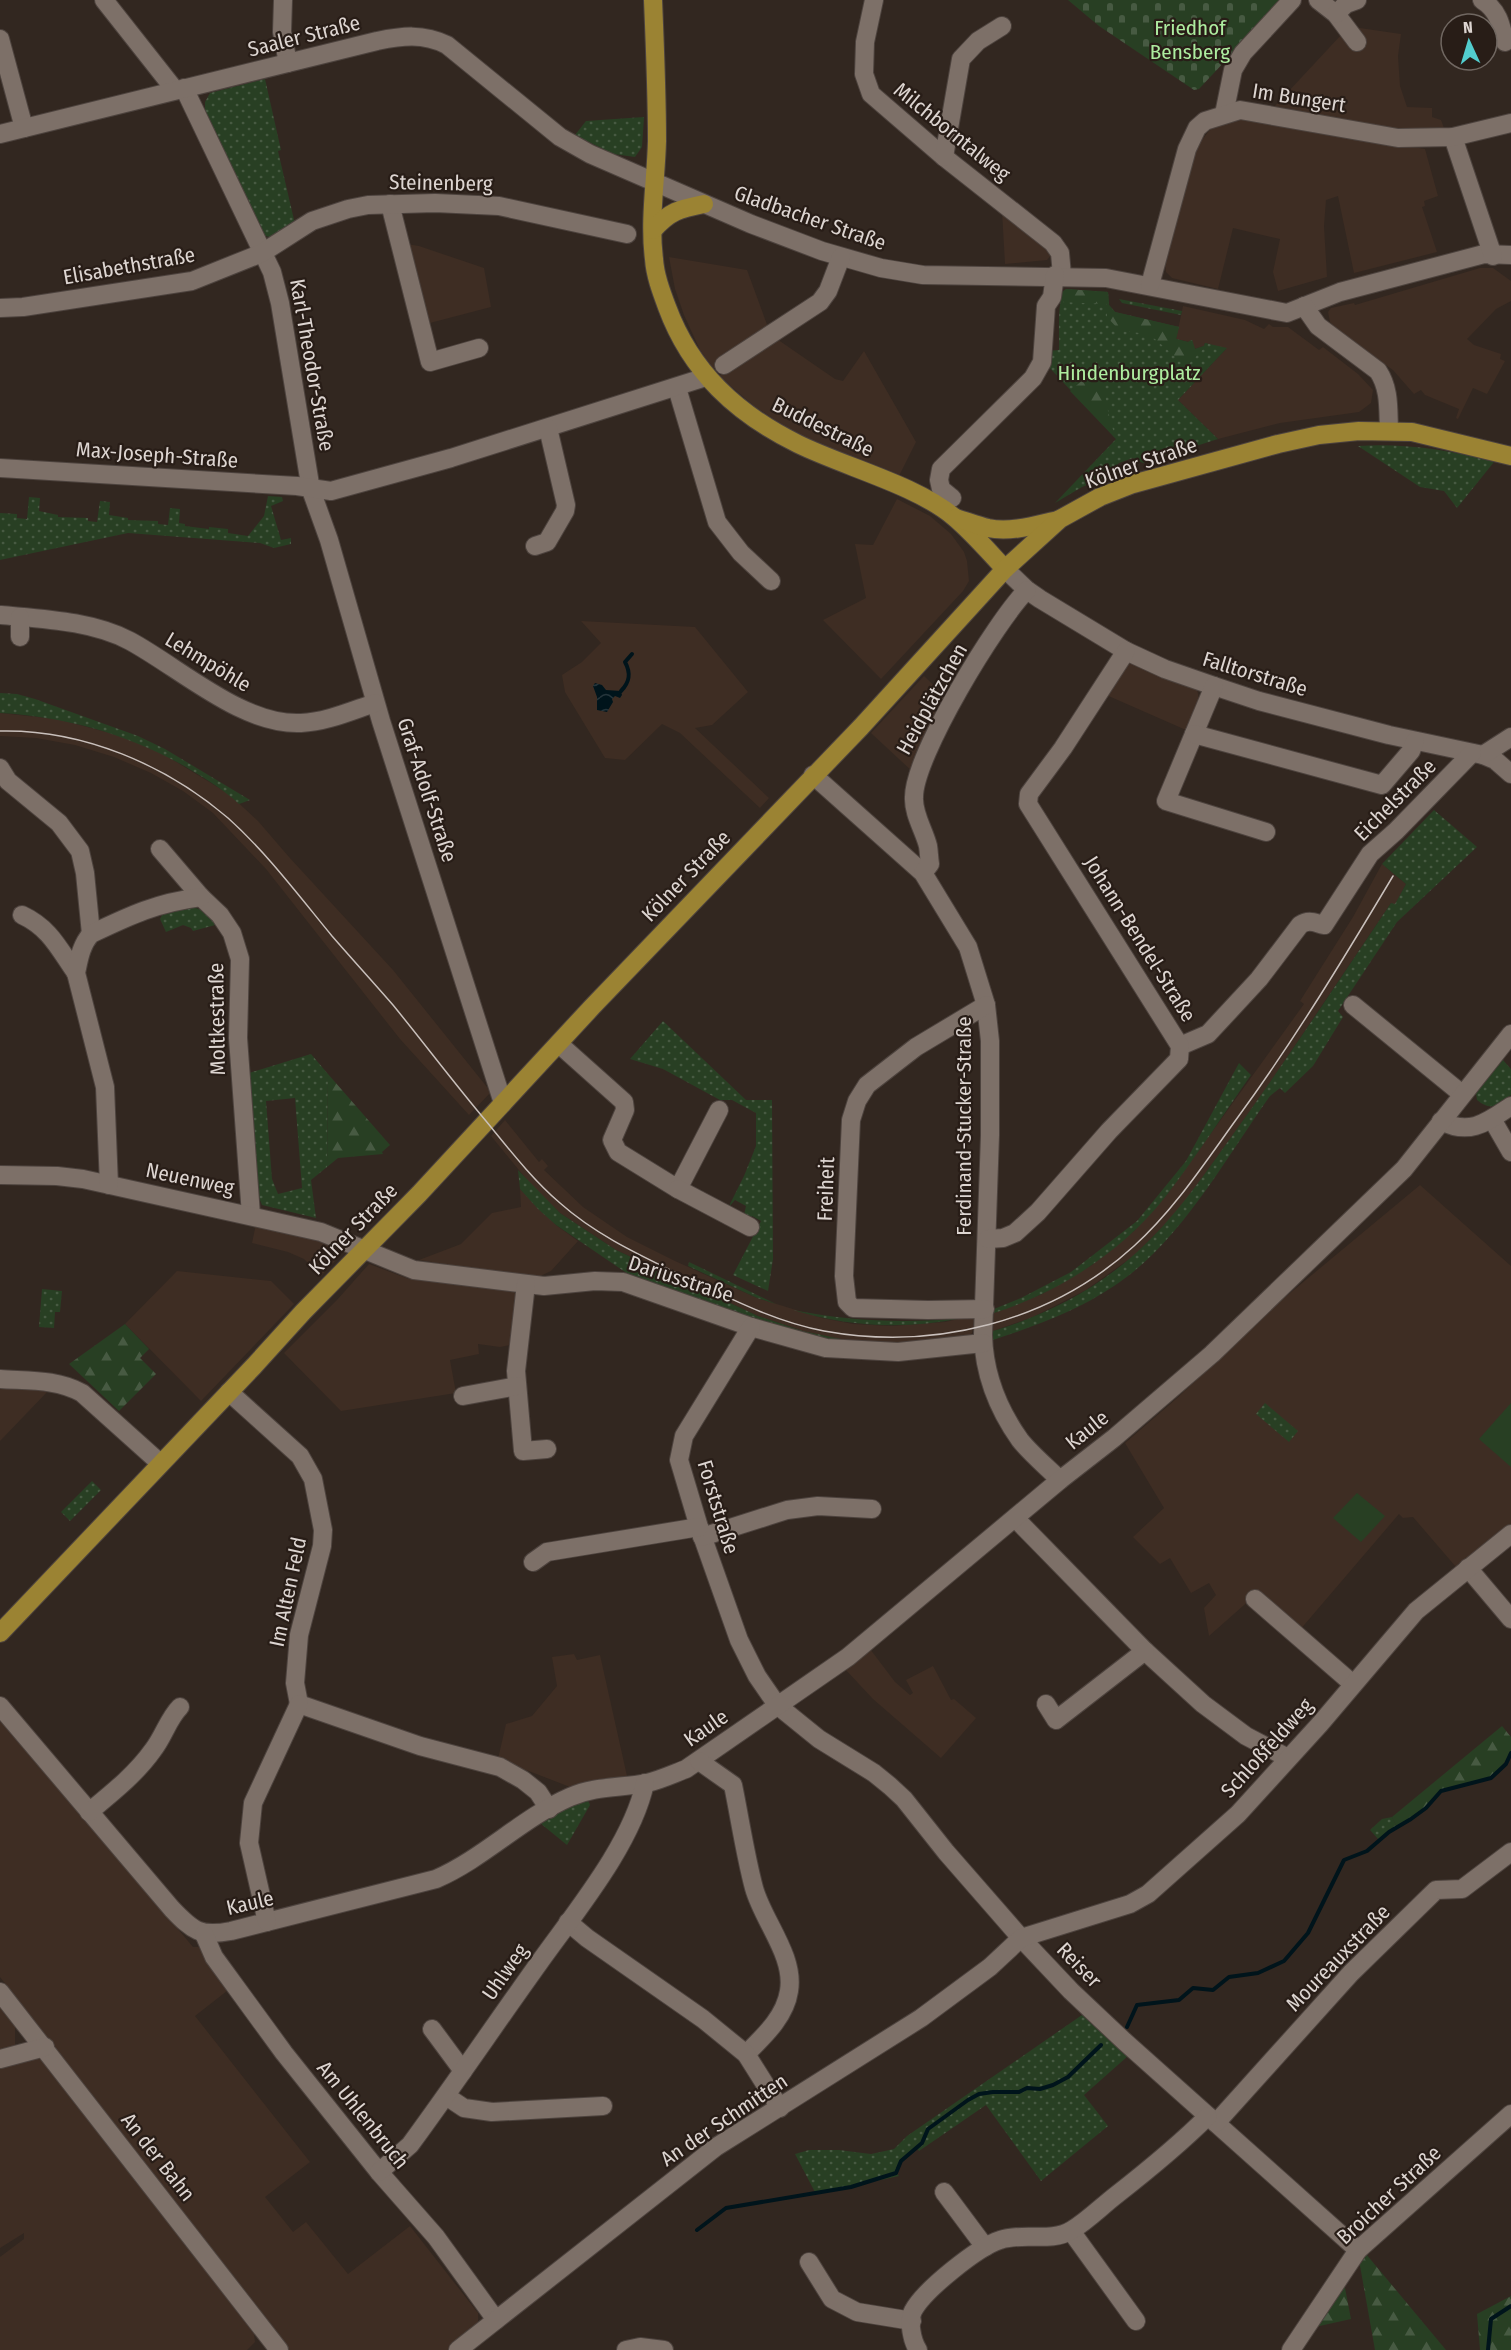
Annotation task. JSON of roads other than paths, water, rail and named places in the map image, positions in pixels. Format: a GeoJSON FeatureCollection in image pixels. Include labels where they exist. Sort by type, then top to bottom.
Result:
{"type":"FeatureCollection","features":[{"type":"Feature","properties":{"kind":"main road"},"geometry":{"type":"LineString","coordinates":[[653,0],[657,91],[654,180]]}},
{"type":"Feature","properties":{"kind":"main road","name":"Buddestraße"},"geometry":{"type":"LineString","coordinates":[[654,180],[652,230],[654,260],[661,291],[691,357],[706,377],[746,412],[781,435],[910,492],[954,517],[1005,569]]}},
{"type":"Feature","properties":{"kind":"main road"},"geometry":{"type":"LineString","coordinates":[[652,230],[670,213],[678,209],[704,204]]}},
{"type":"Feature","properties":{"kind":"main road","name":"Kölner Straße"},"geometry":{"type":"LineString","coordinates":[[0,1633],[303,1312],[366,1249],[592,1007],[861,727],[1005,569],[1060,519],[1100,497],[1133,484],[1319,435],[1389,430],[1437,436],[1511,456]]}},
{"type":"Feature","properties":{"kind":"main road"},"geometry":{"type":"LineString","coordinates":[[954,517],[989,528],[1001,529],[1030,526],[1060,519]]}},
{"type":"Feature","properties":{"kind":"street","name":"Karl-Theodor-Straße"},"geometry":{"type":"LineString","coordinates":[[104,0],[180,89],[272,272],[280,303],[311,490]]}},
{"type":"Feature","properties":{"kind":"street"},"geometry":{"type":"LineString","coordinates":[[282,0],[282,32],[288,63]]}},
{"type":"Feature","properties":{"kind":"street","name":"Milchborntalweg"},"geometry":{"type":"LineString","coordinates":[[874,0],[865,42],[864,74],[870,94],[944,157],[1053,243],[1060,254],[1059,275]]}},
{"type":"Feature","properties":{"kind":"street"},"geometry":{"type":"LineString","coordinates":[[1224,114],[1233,70],[1243,53],[1292,0]]}},
{"type":"Feature","properties":{"kind":"street"},"geometry":{"type":"LineString","coordinates":[[1318,0],[1336,14],[1357,42]]}},
{"type":"Feature","properties":{"kind":"street"},"geometry":{"type":"LineString","coordinates":[[1336,14],[1346,4],[1357,0]]}},
{"type":"Feature","properties":{"kind":"street"},"geometry":{"type":"LineString","coordinates":[[1482,0],[1495,12]]}},
{"type":"Feature","properties":{"kind":"street"},"geometry":{"type":"LineString","coordinates":[[1499,18],[1502,22],[1499,38]]}},
{"type":"Feature","properties":{"kind":"street"},"geometry":{"type":"LineString","coordinates":[[944,157],[962,59],[978,41],[1002,26]]}},
{"type":"Feature","properties":{"kind":"street","name":"Saaler Straße"},"geometry":{"type":"LineString","coordinates":[[0,134],[410,35],[429,37],[447,45],[560,138],[600,158],[654,180]]}},
{"type":"Feature","properties":{"kind":"street"},"geometry":{"type":"LineString","coordinates":[[0,39],[24,128]]}},
{"type":"Feature","properties":{"kind":"street","name":"Im Bungert"},"geometry":{"type":"LineString","coordinates":[[1150,285],[1187,149],[1197,128],[1205,121],[1240,110],[1398,138],[1453,137],[1511,123]]}},
{"type":"Feature","properties":{"kind":"street"},"geometry":{"type":"LineString","coordinates":[[1453,137],[1502,255],[1511,266]]}},
{"type":"Feature","properties":{"kind":"street","name":"Gladbacher Straße"},"geometry":{"type":"LineString","coordinates":[[654,180],[752,224],[841,257],[881,268],[923,275],[1059,275],[1106,278],[1278,312],[1287,313],[1304,306]]}},
{"type":"Feature","properties":{"kind":"street","name":"Steinenberg"},"geometry":{"type":"LineString","coordinates":[[262,253],[312,221],[330,214],[348,208],[390,204],[435,203],[499,206],[627,234]]}},
{"type":"Feature","properties":{"kind":"street"},"geometry":{"type":"LineString","coordinates":[[390,204],[432,369],[479,348]]}},
{"type":"Feature","properties":{"kind":"street","name":"Elisabethstraße"},"geometry":{"type":"LineString","coordinates":[[0,308],[23,307],[192,281],[262,253]]}},
{"type":"Feature","properties":{"kind":"street"},"geometry":{"type":"LineString","coordinates":[[1389,430],[1387,390],[1378,371],[1318,326],[1304,306],[1340,292],[1484,254],[1502,255]]}},
{"type":"Feature","properties":{"kind":"street"},"geometry":{"type":"LineString","coordinates":[[724,365],[820,302],[828,291],[841,257]]}},
{"type":"Feature","properties":{"kind":"street"},"geometry":{"type":"LineString","coordinates":[[952,498],[941,489],[939,480],[941,470],[1033,378],[1042,366],[1046,306],[1052,297],[1059,275]]}},
{"type":"Feature","properties":{"kind":"street","name":"Max-Joseph-Straße"},"geometry":{"type":"LineString","coordinates":[[0,468],[297,486],[311,490],[331,491],[441,461],[706,377]]}},
{"type":"Feature","properties":{"kind":"street"},"geometry":{"type":"LineString","coordinates":[[677,388],[717,522],[741,553],[771,581]]}},
{"type":"Feature","properties":{"kind":"street"},"geometry":{"type":"LineString","coordinates":[[536,546],[547,542],[565,511],[566,505],[548,428]]}},
{"type":"Feature","properties":{"kind":"street","name":"Graf-Adolf-Straße"},"geometry":{"type":"LineString","coordinates":[[311,490],[329,540],[375,703],[503,1103]]}},
{"type":"Feature","properties":{"kind":"street","name":"Falltorstraße"},"geometry":{"type":"LineString","coordinates":[[1005,569],[1027,590],[1126,651],[1165,669],[1259,701],[1415,741],[1478,754],[1495,760],[1511,774]]}},
{"type":"Feature","properties":{"kind":"street","name":"Heidplätzchen"},"geometry":{"type":"LineString","coordinates":[[923,873],[930,864],[928,845],[913,799],[917,772],[960,688],[1012,605],[1027,590]]}},
{"type":"Feature","properties":{"kind":"street","name":"Lehmpöhle"},"geometry":{"type":"LineString","coordinates":[[20,637],[10,616],[83,626],[129,640],[248,712],[271,720],[289,723],[323,720],[375,703]]}},
{"type":"Feature","properties":{"kind":"street","name":"Johann-Bendel-Straße"},"geometry":{"type":"LineString","coordinates":[[988,1239],[1003,1238],[1015,1233],[1038,1212],[1109,1131],[1179,1059],[1180,1046],[1028,804],[1029,794],[1063,748],[1126,651]]}},
{"type":"Feature","properties":{"kind":"street"},"geometry":{"type":"LineString","coordinates":[[1214,686],[1166,801],[1266,832]]}},
{"type":"Feature","properties":{"kind":"street"},"geometry":{"type":"LineString","coordinates":[[1194,734],[1382,785],[1411,751],[1415,741]]}},
{"type":"Feature","properties":{"kind":"street","name":"Eichelstraße"},"geometry":{"type":"LineString","coordinates":[[1180,1046],[1208,1034],[1259,979],[1300,925],[1306,921],[1324,925],[1370,854],[1478,754],[1511,737]]}},
{"type":"Feature","properties":{"kind":"street"},"geometry":{"type":"LineString","coordinates":[[0,768],[8,781],[59,823],[80,851],[86,873],[91,934]]}},
{"type":"Feature","properties":{"kind":"street","name":"Ferdinand-Stucker-Straße"},"geometry":{"type":"LineString","coordinates":[[813,775],[923,873],[968,947],[986,1005],[990,1076],[988,1239],[983,1343],[987,1368],[994,1392],[1006,1418],[1021,1441],[1060,1480]]}},
{"type":"Feature","properties":{"kind":"street","name":"Moltkestraße"},"geometry":{"type":"LineString","coordinates":[[160,849],[201,897],[220,915],[232,933],[240,958],[238,1038],[251,1215]]}},
{"type":"Feature","properties":{"kind":"street"},"geometry":{"type":"LineString","coordinates":[[76,973],[85,941],[91,934],[150,907],[171,901],[201,897]]}},
{"type":"Feature","properties":{"kind":"street"},"geometry":{"type":"LineString","coordinates":[[22,915],[37,922],[51,936],[76,973],[105,1087],[108,1185]]}},
{"type":"Feature","properties":{"kind":"street","name":"Freiheit"},"geometry":{"type":"LineString","coordinates":[[985,1309],[928,1311],[854,1308],[847,1302],[844,1276],[850,1120],[857,1101],[867,1085],[916,1047],[986,1005]]}},
{"type":"Feature","properties":{"kind":"street"},"geometry":{"type":"LineString","coordinates":[[1353,1005],[1462,1094]]}},
{"type":"Feature","properties":{"kind":"street","name":"Kaule"},"geometry":{"type":"LineString","coordinates":[[0,1707],[172,1909],[187,1924],[204,1934],[217,1934],[436,1880],[464,1866],[568,1798],[587,1791],[645,1783],[670,1776],[699,1761],[848,1657],[1060,1480],[1114,1438],[1244,1325],[1404,1169],[1511,1034]]}},
{"type":"Feature","properties":{"kind":"street"},"geometry":{"type":"LineString","coordinates":[[559,1044],[624,1102],[625,1110],[613,1138],[618,1152],[678,1189],[750,1227]]}},
{"type":"Feature","properties":{"kind":"street"},"geometry":{"type":"LineString","coordinates":[[1441,1121],[1454,1128],[1482,1125],[1511,1106]]}},
{"type":"Feature","properties":{"kind":"street"},"geometry":{"type":"LineString","coordinates":[[678,1189],[710,1138],[719,1110]]}},
{"type":"Feature","properties":{"kind":"street"},"geometry":{"type":"LineString","coordinates":[[1492,1119],[1511,1152]]}},
{"type":"Feature","properties":{"kind":"street","name":"Neuenweg"},"geometry":{"type":"LineString","coordinates":[[0,1175],[57,1176],[108,1185],[251,1215],[323,1233],[366,1249]]}},
{"type":"Feature","properties":{"kind":"street","name":"Dariusstraße"},"geometry":{"type":"LineString","coordinates":[[366,1249],[414,1270],[544,1286],[595,1281],[623,1282],[751,1326],[826,1348],[898,1352],[983,1343]]}},
{"type":"Feature","properties":{"kind":"street"},"geometry":{"type":"LineString","coordinates":[[526,1284],[517,1352],[517,1386],[523,1451],[547,1449]]}},
{"type":"Feature","properties":{"kind":"street","name":"Forststraße"},"geometry":{"type":"LineString","coordinates":[[751,1326],[681,1442],[679,1453],[681,1467],[701,1532],[739,1640],[757,1676],[777,1705]]}},
{"type":"Feature","properties":{"kind":"street"},"geometry":{"type":"LineString","coordinates":[[0,1379],[58,1382],[72,1387],[82,1393],[160,1463]]}},
{"type":"Feature","properties":{"kind":"street"},"geometry":{"type":"LineString","coordinates":[[463,1396],[517,1386]]}},
{"type":"Feature","properties":{"kind":"street","name":"Im Alten Feld"},"geometry":{"type":"LineString","coordinates":[[229,1392],[300,1456],[313,1479],[323,1530],[322,1546],[299,1635],[295,1683],[299,1704]]}},
{"type":"Feature","properties":{"kind":"street"},"geometry":{"type":"LineString","coordinates":[[533,1562],[548,1552],[701,1532],[787,1510],[818,1506],[872,1509]]}},
{"type":"Feature","properties":{"kind":"street"},"geometry":{"type":"LineString","coordinates":[[1016,1519],[1145,1651],[1203,1704],[1246,1736],[1288,1758]]}},
{"type":"Feature","properties":{"kind":"street","name":"Schloßfeldweg"},"geometry":{"type":"LineString","coordinates":[[1021,1938],[1130,1904],[1148,1894],[1238,1814],[1416,1611],[1511,1534]]}},
{"type":"Feature","properties":{"kind":"street"},"geometry":{"type":"LineString","coordinates":[[1467,1568],[1511,1619]]}},
{"type":"Feature","properties":{"kind":"street"},"geometry":{"type":"LineString","coordinates":[[1255,1599],[1353,1684]]}},
{"type":"Feature","properties":{"kind":"street"},"geometry":{"type":"LineString","coordinates":[[1046,1704],[1056,1720],[1145,1651]]}},
{"type":"Feature","properties":{"kind":"street"},"geometry":{"type":"LineString","coordinates":[[267,1922],[249,1843],[254,1803],[299,1704],[420,1746],[500,1767],[538,1792],[549,1809]]}},
{"type":"Feature","properties":{"kind":"street","name":"Reiser"},"geometry":{"type":"LineString","coordinates":[[777,1705],[819,1739],[874,1773],[897,1792],[1021,1938],[1086,2005],[1358,2250]]}},
{"type":"Feature","properties":{"kind":"street"},"geometry":{"type":"LineString","coordinates":[[89,1812],[128,1780],[153,1751],[165,1732],[171,1716],[180,1707]]}},
{"type":"Feature","properties":{"kind":"street"},"geometry":{"type":"LineString","coordinates":[[699,1761],[734,1785],[755,1890],[787,1966],[790,1988],[787,2003],[773,2027],[746,2054]]}},
{"type":"Feature","properties":{"kind":"street","name":"Uhlweg"},"geometry":{"type":"LineString","coordinates":[[379,2172],[410,2145],[568,1922],[628,1831],[642,1801],[645,1783]]}},
{"type":"Feature","properties":{"kind":"street","name":"Moureauxstraße"},"geometry":{"type":"LineString","coordinates":[[1071,2231],[1212,2119],[1351,1973],[1436,1890],[1462,1889],[1511,1852]]}},
{"type":"Feature","properties":{"kind":"street"},"geometry":{"type":"LineString","coordinates":[[568,1922],[587,1938],[703,2019],[746,2054],[780,2108]]}},
{"type":"Feature","properties":{"kind":"street","name":"Am Uhlenbruch"},"geometry":{"type":"LineString","coordinates":[[204,1934],[214,1957],[284,2053],[379,2172],[436,2237],[496,2320]]}},
{"type":"Feature","properties":{"kind":"street","name":"An der Schmitten"},"geometry":{"type":"LineString","coordinates":[[458,2350],[716,2147],[921,2018],[990,1967],[1021,1938]]}},
{"type":"Feature","properties":{"kind":"street","name":"An der Bahn"},"geometry":{"type":"LineString","coordinates":[[0,1992],[45,2047],[275,2349]]}},
{"type":"Feature","properties":{"kind":"street"},"geometry":{"type":"LineString","coordinates":[[432,2029],[463,2071]]}},
{"type":"Feature","properties":{"kind":"street"},"geometry":{"type":"LineString","coordinates":[[0,2060],[45,2047]]}},
{"type":"Feature","properties":{"kind":"street"},"geometry":{"type":"LineString","coordinates":[[446,2096],[464,2108],[492,2112],[603,2106]]}},
{"type":"Feature","properties":{"kind":"street","name":"Broicher Straße"},"geometry":{"type":"LineString","coordinates":[[1291,2350],[1358,2250],[1511,2114]]}},
{"type":"Feature","properties":{"kind":"street"},"geometry":{"type":"LineString","coordinates":[[944,2192],[985,2247]]}},
{"type":"Feature","properties":{"kind":"street"},"geometry":{"type":"LineString","coordinates":[[918,2350],[912,2341],[912,2312],[931,2290],[985,2247],[1001,2239],[1019,2236],[1045,2236],[1071,2231],[1136,2321]]}},
{"type":"Feature","properties":{"kind":"street"},"geometry":{"type":"LineString","coordinates":[[809,2262],[832,2299],[857,2312],[912,2321]]}},
{"type":"Feature","properties":{"kind":"street"},"geometry":{"type":"LineString","coordinates":[[626,2350],[640,2347],[664,2350]]}},
{"type":"Feature","properties":{"kind":"water"},"geometry":{"type":"Polygon","coordinates":[[[595,683],[602,685],[606,690],[621,691],[620,698],[615,696],[612,699],[613,702],[607,712],[597,710],[597,697],[593,686],[595,683]]]}},
{"type":"Feature","properties":{"kind":"waterway"},"geometry":{"type":"LineString","coordinates":[[621,691],[629,677],[625,662],[632,654]]}},
{"type":"Feature","properties":{"kind":"waterway"},"geometry":{"type":"LineString","coordinates":[[1127,2027],[1137,2005],[1179,2000],[1193,1988],[1213,1990],[1229,1977],[1258,1973],[1284,1961],[1308,1933],[1344,1860],[1367,1851],[1389,1832],[1426,1808],[1441,1791],[1491,1778],[1506,1764],[1511,1753]]}},
{"type":"Feature","properties":{"kind":"waterway"},"geometry":{"type":"LineString","coordinates":[[697,2230],[726,2208],[851,2187],[896,2173],[901,2161],[922,2143],[928,2129],[968,2100],[979,2094],[1019,2092],[1027,2088],[1040,2089],[1053,2085],[1068,2077],[1101,2045]]}},
{"type":"Feature","properties":{"kind":"waterway"},"geometry":{"type":"LineString","coordinates":[[1488,2350],[1491,2319],[1511,2306]]}},
{"type":"Feature","properties":{"kind":"tram line"},"geometry":{"type":"LineString","coordinates":[[0,731],[62,736],[122,754],[178,782],[228,818],[269,860],[393,1005],[521,1164],[550,1194],[589,1226],[637,1253],[754,1309],[806,1327],[865,1336],[907,1337],[949,1333],[989,1325],[1028,1312],[1066,1294],[1101,1272],[1134,1246],[1176,1201],[1259,1088],[1319,998],[1393,876]]}},
{"type":"Feature","properties":{"kind":"park label","name":"Friedhof Bensberg"},"geometry":{"type":"Point","coordinates":[1190,40]}},
{"type":"Feature","properties":{"kind":"park label","name":"Hindenburgplatz"},"geometry":{"type":"Point","coordinates":[1129,373]}}]}
